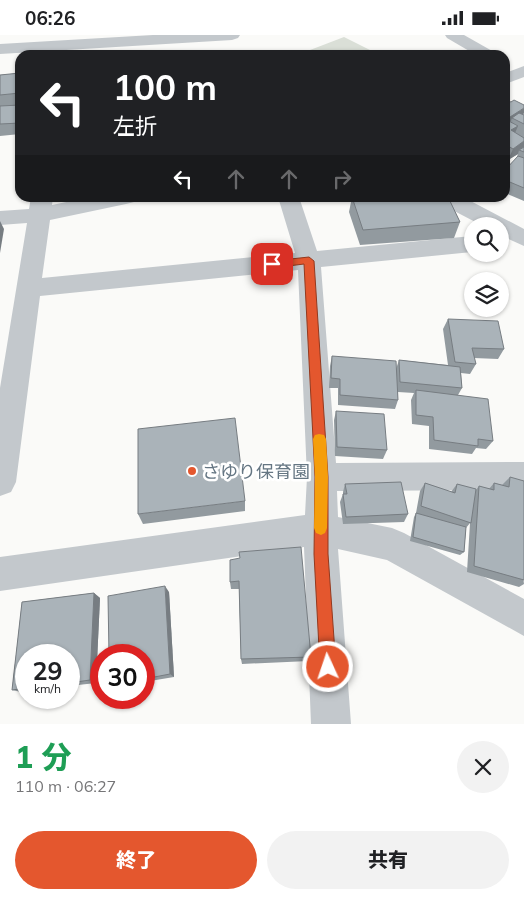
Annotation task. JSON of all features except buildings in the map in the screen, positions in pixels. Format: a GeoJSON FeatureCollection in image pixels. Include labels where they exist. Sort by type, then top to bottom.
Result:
{"type":"FeatureCollection","features":[{"type":"Feature","properties":{"kind":"street"},"geometry":{"type":"LineString","coordinates":[[452,35],[479,50]]}},
{"type":"Feature","properties":{"kind":"street"},"geometry":{"type":"LineString","coordinates":[[0,49],[38,41],[65,50],[150,47],[228,40]]}},
{"type":"Feature","properties":{"kind":"street"},"geometry":{"type":"LineString","coordinates":[[0,218],[41,206],[79,202]]}},
{"type":"Feature","properties":{"kind":"street"},"geometry":{"type":"LineString","coordinates":[[290,202],[309,261],[322,477],[320,529],[331,724]]}},
{"type":"Feature","properties":{"kind":"street"},"geometry":{"type":"LineString","coordinates":[[454,202],[483,217]]}},
{"type":"Feature","properties":{"kind":"street"},"geometry":{"type":"LineString","coordinates":[[0,482],[41,206]]}},
{"type":"Feature","properties":{"kind":"street"},"geometry":{"type":"LineString","coordinates":[[509,230],[524,238]]}},
{"type":"Feature","properties":{"kind":"street"},"geometry":{"type":"LineString","coordinates":[[509,240],[524,238]]}},
{"type":"Feature","properties":{"kind":"street"},"geometry":{"type":"LineString","coordinates":[[29,288],[464,245]]}},
{"type":"Feature","properties":{"kind":"street"},"geometry":{"type":"LineString","coordinates":[[322,477],[524,476]]}},
{"type":"Feature","properties":{"kind":"street"},"geometry":{"type":"LineString","coordinates":[[0,573],[320,529],[392,545],[524,618]]}},
{"type":"Feature","properties":{"kind":"shaded area"},"geometry":{"type":"Polygon","coordinates":[[[344,37],[370,50],[310,50],[344,37]]]}},
{"type":"Feature","properties":{"kind":"slow traffic"},"geometry":{"type":"LineString","coordinates":[[319,439],[322,477],[321,528]]}},
{"type":"Feature","properties":{"kind":"place","name":"さゆり保育園"},"geometry":{"type":"Point","coordinates":[192,471]}},
{"type":"Feature","properties":{"kind":"route"},"geometry":{"type":"LineString","coordinates":[[272,264],[309,261],[322,477],[320,529],[328,667]]}}]}
